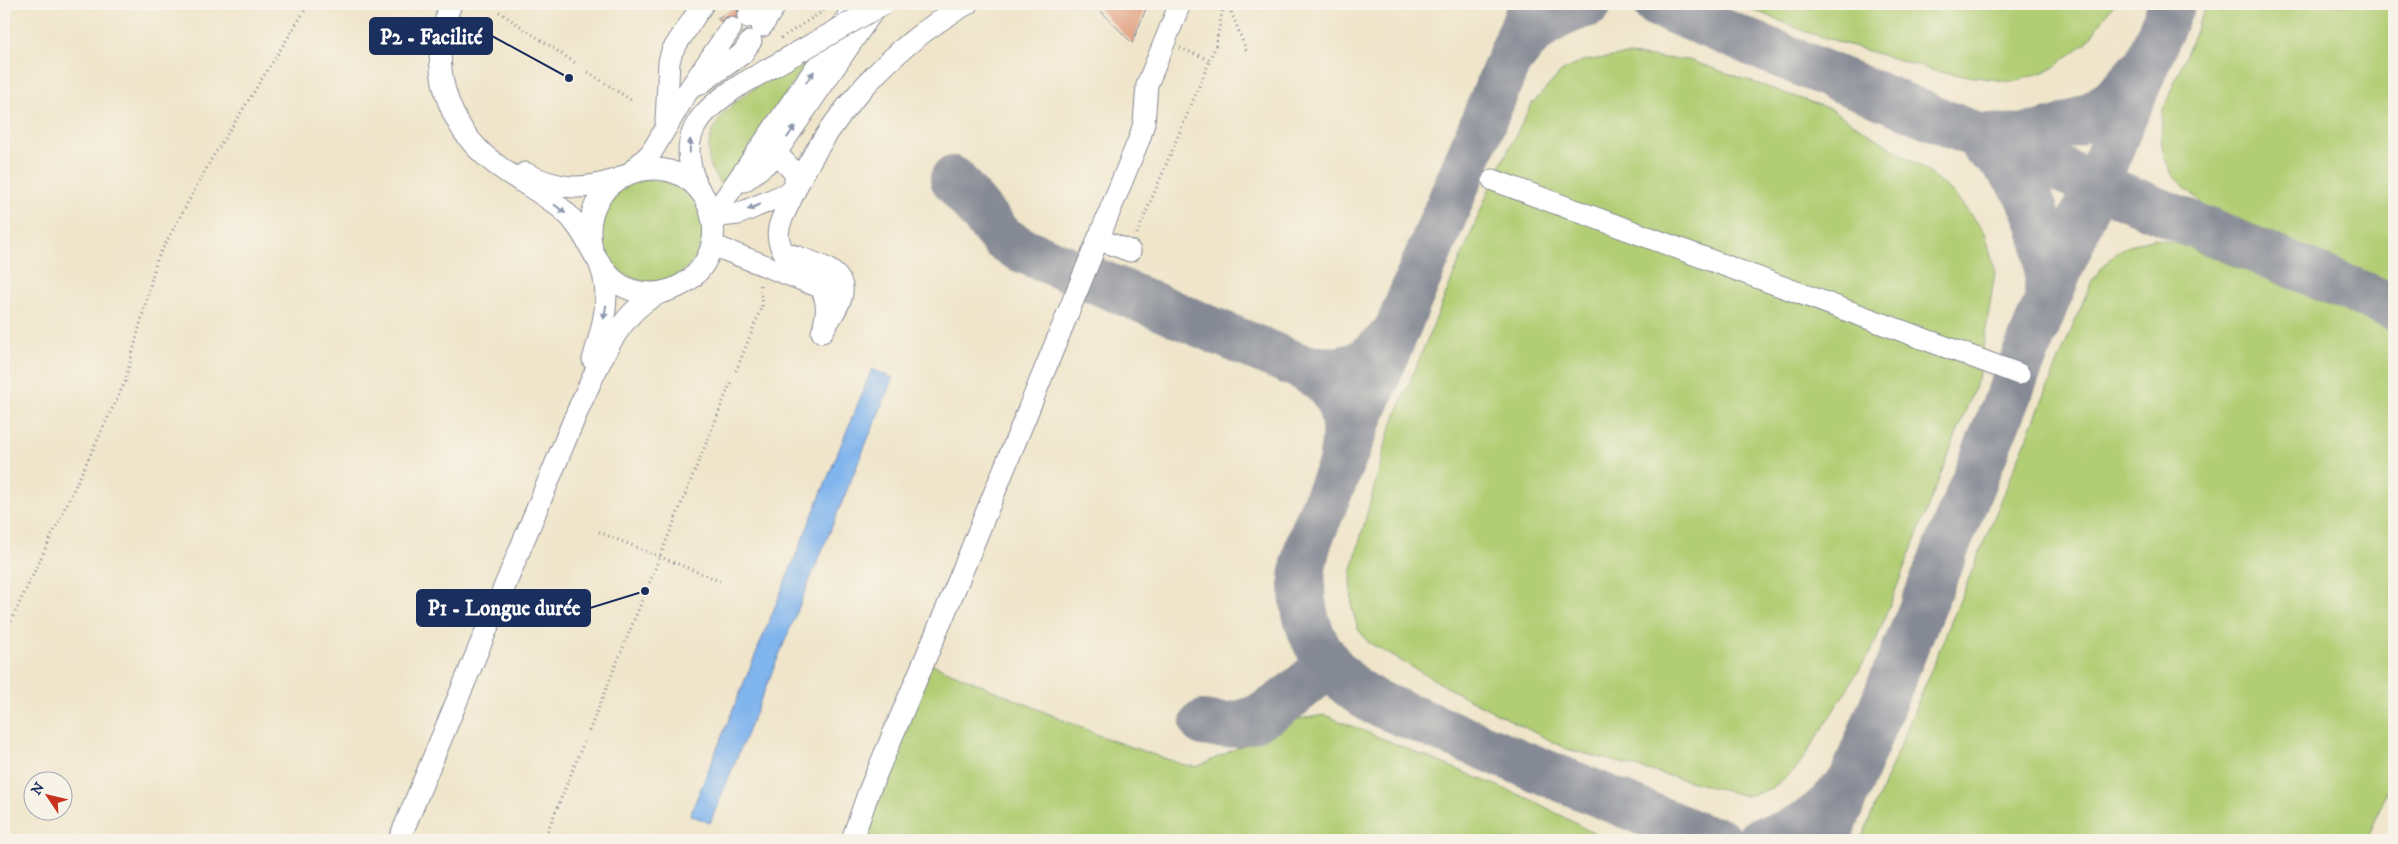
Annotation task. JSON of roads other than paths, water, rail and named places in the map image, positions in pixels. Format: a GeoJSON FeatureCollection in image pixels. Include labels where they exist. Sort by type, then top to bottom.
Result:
{"type":"FeatureCollection","features":[{"type":"Feature","properties":{"kind":"street"},"geometry":{"type":"LineString","coordinates":[[450,4],[442,31],[441,65],[446,96],[458,124],[467,137],[492,162],[563,210],[581,228],[605,278],[606,308],[580,405]]}},
{"type":"Feature","properties":{"kind":"street"},"geometry":{"type":"LineString","coordinates":[[461,4],[451,47],[452,78],[463,110],[483,139],[513,165],[540,181],[581,188],[656,168],[673,172],[688,180],[701,192]]}},
{"type":"Feature","properties":{"kind":"street"},"geometry":{"type":"LineString","coordinates":[[664,128],[669,101],[669,62],[672,51],[703,4]]}},
{"type":"Feature","properties":{"kind":"street"},"geometry":{"type":"LineString","coordinates":[[776,4],[749,20],[686,94],[664,128],[651,153],[598,199],[591,215],[589,232],[596,256],[614,281],[628,288],[649,293],[677,287],[695,275],[704,264],[712,245],[714,232],[712,217],[691,168],[690,138],[700,117],[712,104],[742,84],[883,4]]}},
{"type":"Feature","properties":{"kind":"street"},"geometry":{"type":"LineString","coordinates":[[712,217],[826,53],[855,4]]}},
{"type":"Feature","properties":{"kind":"street"},"geometry":{"type":"LineString","coordinates":[[732,190],[762,170],[776,153],[878,4]]}},
{"type":"Feature","properties":{"kind":"street"},"geometry":{"type":"LineString","coordinates":[[712,245],[759,270],[788,264],[826,281],[834,294],[834,300],[822,332],[841,299],[842,284],[840,278],[832,271],[784,252],[778,241],[777,229],[812,157],[833,126],[858,95],[892,58],[921,34],[967,4]]}},
{"type":"Feature","properties":{"kind":"street"},"geometry":{"type":"LineString","coordinates":[[852,840],[869,791],[957,584],[1140,137],[1144,123],[1147,85],[1180,4]]}},
{"type":"Feature","properties":{"kind":"street"},"geometry":{"type":"LineString","coordinates":[[776,153],[795,173],[795,190]]}},
{"type":"Feature","properties":{"kind":"street"},"geometry":{"type":"LineString","coordinates":[[1493,180],[2019,374]]}},
{"type":"Feature","properties":{"kind":"street"},"geometry":{"type":"LineString","coordinates":[[712,217],[738,214],[795,190]]}},
{"type":"Feature","properties":{"kind":"street"},"geometry":{"type":"LineString","coordinates":[[1098,239],[1130,251]]}},
{"type":"Feature","properties":{"kind":"street"},"geometry":{"type":"LineString","coordinates":[[399,840],[580,405],[607,349],[637,307],[664,291]]}},
{"type":"Feature","properties":{"kind":"water"},"geometry":{"type":"Polygon","coordinates":[[[872,369],[893,378],[710,823],[690,815],[872,369]]]}},
{"type":"Feature","properties":{"kind":"place","name":"P2 - Facilité"},"geometry":{"type":"Point","coordinates":[569,78]}},
{"type":"Feature","properties":{"kind":"place","name":"P1 - Longue durée"},"geometry":{"type":"Point","coordinates":[645,591]}}]}
